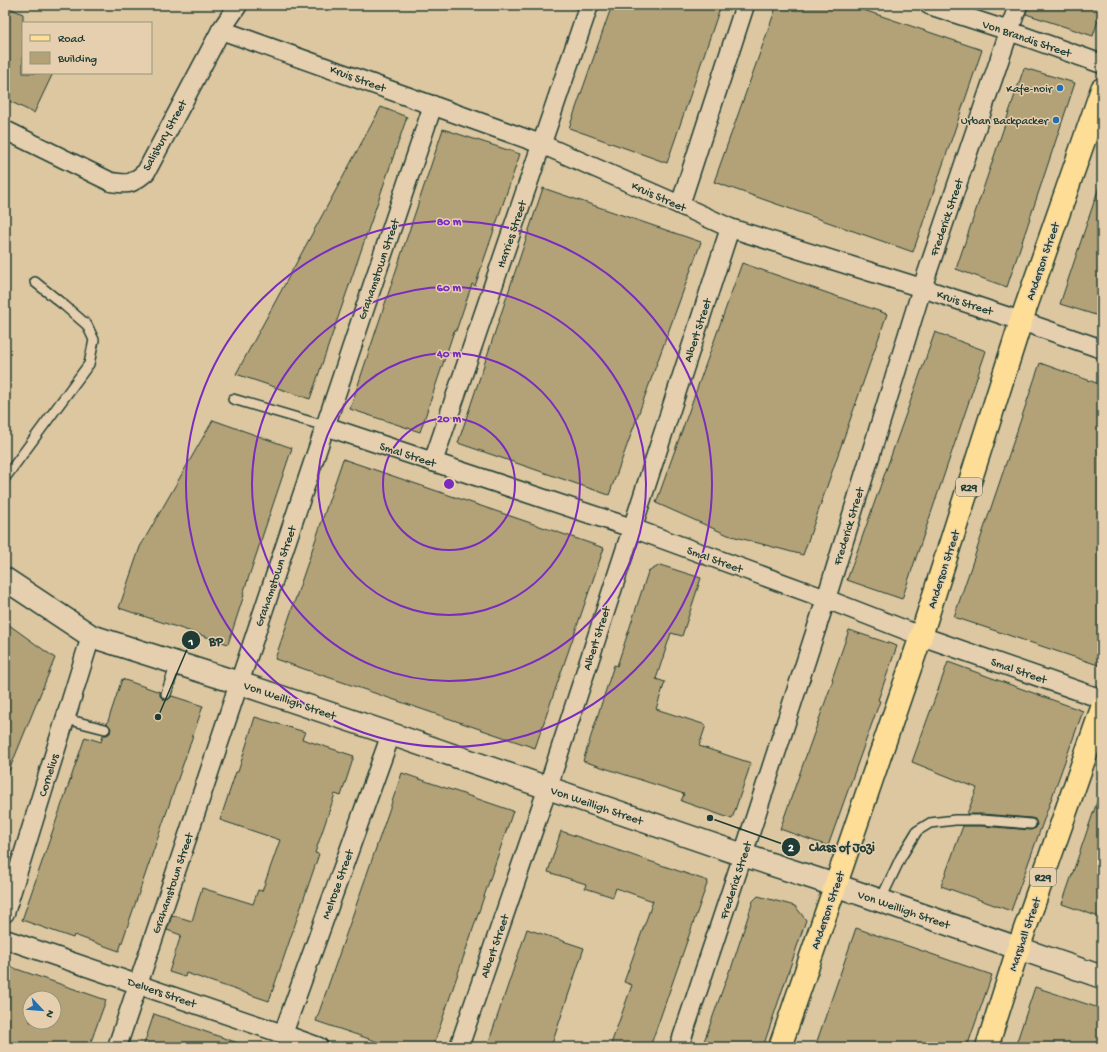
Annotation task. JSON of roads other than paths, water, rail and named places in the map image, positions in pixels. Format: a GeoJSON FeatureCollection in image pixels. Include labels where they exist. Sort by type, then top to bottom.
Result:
{"type":"FeatureCollection","features":[{"type":"Feature","properties":{"kind":"main road","name":"Anderson Street"},"geometry":{"type":"LineString","coordinates":[[780,1047],[921,636],[1021,321],[1102,89]]}},
{"type":"Feature","properties":{"kind":"main road","name":"Von Weilligh Street"},"geometry":{"type":"LineString","coordinates":[[5,579],[91,636],[239,683],[391,734],[1102,977]]}},
{"type":"Feature","properties":{"kind":"main road","name":"Marshall Street"},"geometry":{"type":"LineString","coordinates":[[987,1047],[1018,949],[1102,708]]}},
{"type":"Feature","properties":{"kind":"street","name":"Salisbury Street"},"geometry":{"type":"LineString","coordinates":[[5,130],[112,182],[127,184],[135,181],[146,172],[221,30],[238,5]]}},
{"type":"Feature","properties":{"kind":"street","name":"Harries Street"},"geometry":{"type":"LineString","coordinates":[[433,462],[589,5]]}},
{"type":"Feature","properties":{"kind":"street"},"geometry":{"type":"LineString","coordinates":[[680,205],[745,5]]}},
{"type":"Feature","properties":{"kind":"street","name":"Von Brandis Street"},"geometry":{"type":"LineString","coordinates":[[928,5],[1009,31],[1102,64]]}},
{"type":"Feature","properties":{"kind":"street","name":"Frederick Street"},"geometry":{"type":"LineString","coordinates":[[679,1047],[826,599],[922,288],[1018,5]]}},
{"type":"Feature","properties":{"kind":"street","name":"Kruis Street"},"geometry":{"type":"LineString","coordinates":[[221,30],[541,144],[730,228],[922,288],[1102,349]]}},
{"type":"Feature","properties":{"kind":"street","name":"Grahamstown Street"},"geometry":{"type":"LineString","coordinates":[[117,1047],[433,105]]}},
{"type":"Feature","properties":{"kind":"street","name":"Albert Street"},"geometry":{"type":"LineString","coordinates":[[459,1047],[548,787],[730,228]]}},
{"type":"Feature","properties":{"kind":"street","name":"Smal Street"},"geometry":{"type":"LineString","coordinates":[[325,426],[632,528],[826,599],[921,636],[1102,698]]}},
{"type":"Feature","properties":{"kind":"street","name":"Cornelius"},"geometry":{"type":"LineString","coordinates":[[5,913],[91,636]]}},
{"type":"Feature","properties":{"kind":"street","name":"Melrose Street"},"geometry":{"type":"LineString","coordinates":[[293,1040],[391,734]]}},
{"type":"Feature","properties":{"kind":"street","name":"Delvers Street"},"geometry":{"type":"LineString","coordinates":[[5,939],[138,984],[293,1040],[319,1047]]}},
{"type":"Feature","properties":{"kind":"lane"},"geometry":{"type":"LineString","coordinates":[[5,478],[89,364],[94,340],[87,324],[35,282]]}},
{"type":"Feature","properties":{"kind":"lane"},"geometry":{"type":"LineString","coordinates":[[233,399],[325,426]]}},
{"type":"Feature","properties":{"kind":"lane"},"geometry":{"type":"LineString","coordinates":[[166,694],[176,663]]}},
{"type":"Feature","properties":{"kind":"lane"},"geometry":{"type":"LineString","coordinates":[[66,719],[105,729]]}},
{"type":"Feature","properties":{"kind":"lane"},"geometry":{"type":"LineString","coordinates":[[880,901],[901,857],[917,831],[930,823],[956,820],[982,820],[1031,824]]}},
{"type":"Feature","properties":{"kind":"place","name":"Kafe-noir"},"geometry":{"type":"Point","coordinates":[1060,88]}},
{"type":"Feature","properties":{"kind":"place","name":"Urban Backpacker"},"geometry":{"type":"Point","coordinates":[1056,120]}},
{"type":"Feature","properties":{"kind":"place","name":"BP"},"geometry":{"type":"Point","coordinates":[158,717]}},
{"type":"Feature","properties":{"kind":"place","name":"Class of Jozi"},"geometry":{"type":"Point","coordinates":[710,818]}}]}
